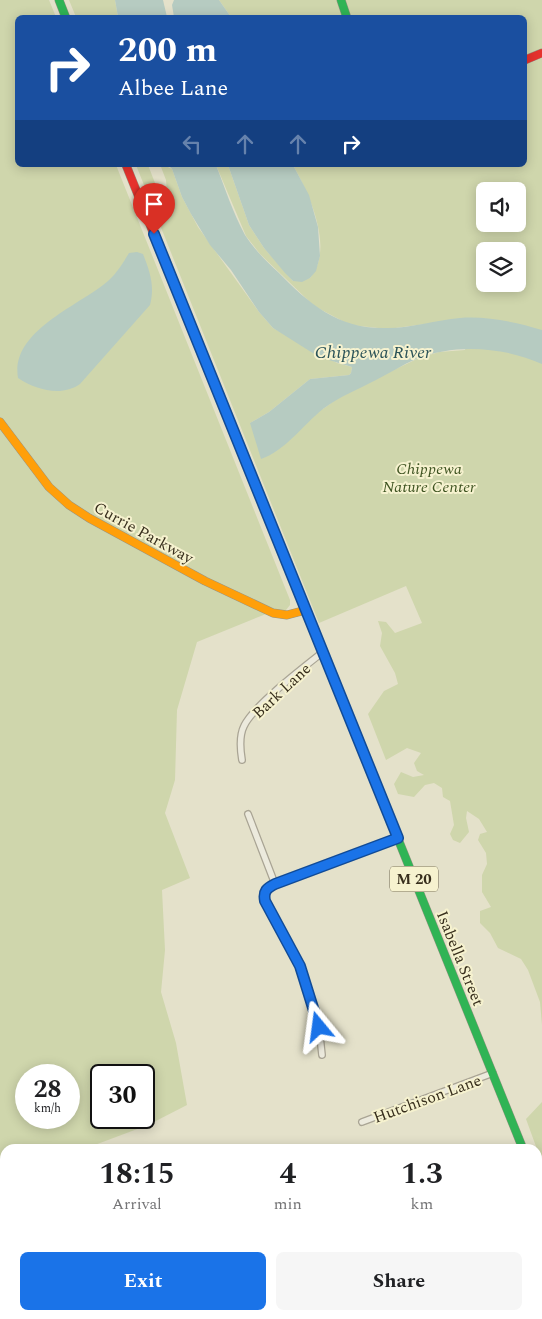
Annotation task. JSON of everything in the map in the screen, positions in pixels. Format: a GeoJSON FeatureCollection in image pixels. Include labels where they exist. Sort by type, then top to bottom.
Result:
{"type":"FeatureCollection","features":[{"type":"Feature","properties":{"kind":"main road"},"geometry":{"type":"LineString","coordinates":[[59,0],[65,15]]}},
{"type":"Feature","properties":{"kind":"main road"},"geometry":{"type":"LineString","coordinates":[[341,0],[346,15]]}},
{"type":"Feature","properties":{"kind":"main road"},"geometry":{"type":"LineString","coordinates":[[527,59],[542,53]]}},
{"type":"Feature","properties":{"kind":"main road","name":"Isabella Street"},"geometry":{"type":"LineString","coordinates":[[127,167],[522,1144]]}},
{"type":"Feature","properties":{"kind":"main road","name":"Currie Parkway"},"geometry":{"type":"LineString","coordinates":[[0,422],[49,487],[69,505],[89,518],[205,581],[273,614],[287,615],[306,610]]}},
{"type":"Feature","properties":{"kind":"street","name":"Bark Lane"},"geometry":{"type":"LineString","coordinates":[[242,760],[241,735],[244,725],[298,671],[323,652]]}},
{"type":"Feature","properties":{"kind":"street"},"geometry":{"type":"LineString","coordinates":[[248,814],[275,884]]}},
{"type":"Feature","properties":{"kind":"street"},"geometry":{"type":"LineString","coordinates":[[322,1055],[319,1027],[300,966],[265,901],[264,894],[267,888],[275,884],[398,838]]}},
{"type":"Feature","properties":{"kind":"street","name":"Hutchison Lane"},"geometry":{"type":"LineString","coordinates":[[362,1122],[493,1073]]}},
{"type":"Feature","properties":{"kind":"green space"},"geometry":{"type":"Polygon","coordinates":[[[0,0],[49,0],[55,15],[15,15],[15,167],[117,167],[290,600],[290,605],[286,610],[266,614],[197,642],[177,710],[175,780],[165,813],[190,878],[162,890],[165,950],[161,992],[176,1043],[187,1105],[155,1121],[155,1064],[90,1064],[90,1129],[137,1129],[97,1144],[0,1144],[0,0]]]}},
{"type":"Feature","properties":{"kind":"green space"},"geometry":{"type":"Polygon","coordinates":[[[69,0],[115,0],[118,15],[75,15],[69,0]]]}},
{"type":"Feature","properties":{"kind":"green space"},"geometry":{"type":"Polygon","coordinates":[[[219,0],[337,0],[342,15],[230,15],[219,0]]]}},
{"type":"Feature","properties":{"kind":"green space"},"geometry":{"type":"Polygon","coordinates":[[[345,0],[542,0],[542,50],[527,56],[527,15],[350,15],[345,0]]]}},
{"type":"Feature","properties":{"kind":"green space","name":"Chippewa Nature Center"},"geometry":{"type":"Polygon","coordinates":[[[542,58],[542,1025],[540,1002],[528,970],[521,959],[498,948],[490,933],[480,923],[480,911],[491,907],[482,892],[482,875],[487,864],[486,853],[478,840],[480,834],[487,832],[479,819],[467,811],[466,818],[469,832],[460,843],[453,840],[450,834],[454,825],[450,801],[443,797],[442,788],[434,783],[425,785],[414,797],[398,794],[394,784],[401,772],[413,777],[424,775],[417,771],[414,763],[421,753],[407,748],[386,760],[368,714],[384,691],[398,684],[395,673],[380,646],[382,633],[378,621],[386,622],[395,633],[422,623],[406,586],[319,623],[137,167],[149,167],[164,206],[168,204],[166,180],[161,167],[172,169],[182,197],[198,227],[259,312],[273,328],[337,363],[352,367],[349,375],[310,379],[269,412],[250,423],[323,409],[345,393],[419,358],[439,352],[465,350],[470,318],[388,329],[350,325],[314,306],[260,254],[246,236],[217,167],[229,167],[249,225],[264,248],[293,281],[310,278],[317,266],[320,252],[320,237],[312,206],[294,167],[527,167],[527,64],[542,58]]]}},
{"type":"Feature","properties":{"kind":"green space"},"geometry":{"type":"Polygon","coordinates":[[[542,1102],[542,1144],[535,1144],[526,1119],[542,1102]]]}},
{"type":"Feature","properties":{"kind":"water"},"geometry":{"type":"Polygon","coordinates":[[[115,0],[163,0],[167,15],[118,15],[115,0]]]}},
{"type":"Feature","properties":{"kind":"water"},"geometry":{"type":"Polygon","coordinates":[[[174,0],[219,0],[230,15],[174,15],[172,5],[174,0]]]}},
{"type":"Feature","properties":{"kind":"water","name":"Chippewa River"},"geometry":{"type":"Polygon","coordinates":[[[170,167],[217,167],[245,235],[260,255],[302,295],[327,313],[355,325],[371,328],[397,328],[451,319],[470,318],[501,320],[522,324],[542,330],[542,364],[512,354],[480,349],[447,351],[416,359],[329,404],[286,444],[261,459],[250,423],[269,412],[310,379],[349,375],[352,367],[319,357],[273,328],[259,312],[231,270],[210,245],[182,197],[170,167]]]}},
{"type":"Feature","properties":{"kind":"water"},"geometry":{"type":"Polygon","coordinates":[[[229,167],[294,167],[309,195],[318,227],[320,256],[316,271],[310,278],[302,282],[293,281],[264,248],[249,225],[229,167]]]}},
{"type":"Feature","properties":{"kind":"water"},"geometry":{"type":"Polygon","coordinates":[[[137,252],[143,254],[150,273],[152,292],[150,305],[80,384],[73,388],[57,391],[41,389],[18,378],[18,361],[35,333],[49,321],[108,281],[129,253],[137,252]]]}},
{"type":"Feature","properties":{"kind":"traffic: fast"},"geometry":{"type":"LineString","coordinates":[[59,0],[65,15]]}},
{"type":"Feature","properties":{"kind":"traffic: fast"},"geometry":{"type":"LineString","coordinates":[[341,0],[346,15]]}},
{"type":"Feature","properties":{"kind":"traffic: fast"},"geometry":{"type":"LineString","coordinates":[[342,700],[521,1144]]}},
{"type":"Feature","properties":{"kind":"traffic: slow"},"geometry":{"type":"LineString","coordinates":[[0,422],[49,487],[69,505],[89,518],[205,581],[273,613],[287,615],[306,610]]}},
{"type":"Feature","properties":{"kind":"traffic: slow"},"geometry":{"type":"LineString","coordinates":[[252,478],[342,700]]}},
{"type":"Feature","properties":{"kind":"traffic: jam"},"geometry":{"type":"LineString","coordinates":[[527,59],[542,53]]}},
{"type":"Feature","properties":{"kind":"traffic: jam"},"geometry":{"type":"LineString","coordinates":[[127,167],[252,478]]}},
{"type":"Feature","properties":{"kind":"route"},"geometry":{"type":"LineString","coordinates":[[154,234],[398,838],[275,884],[267,888],[264,894],[265,901],[300,966],[319,1027]]}}]}
